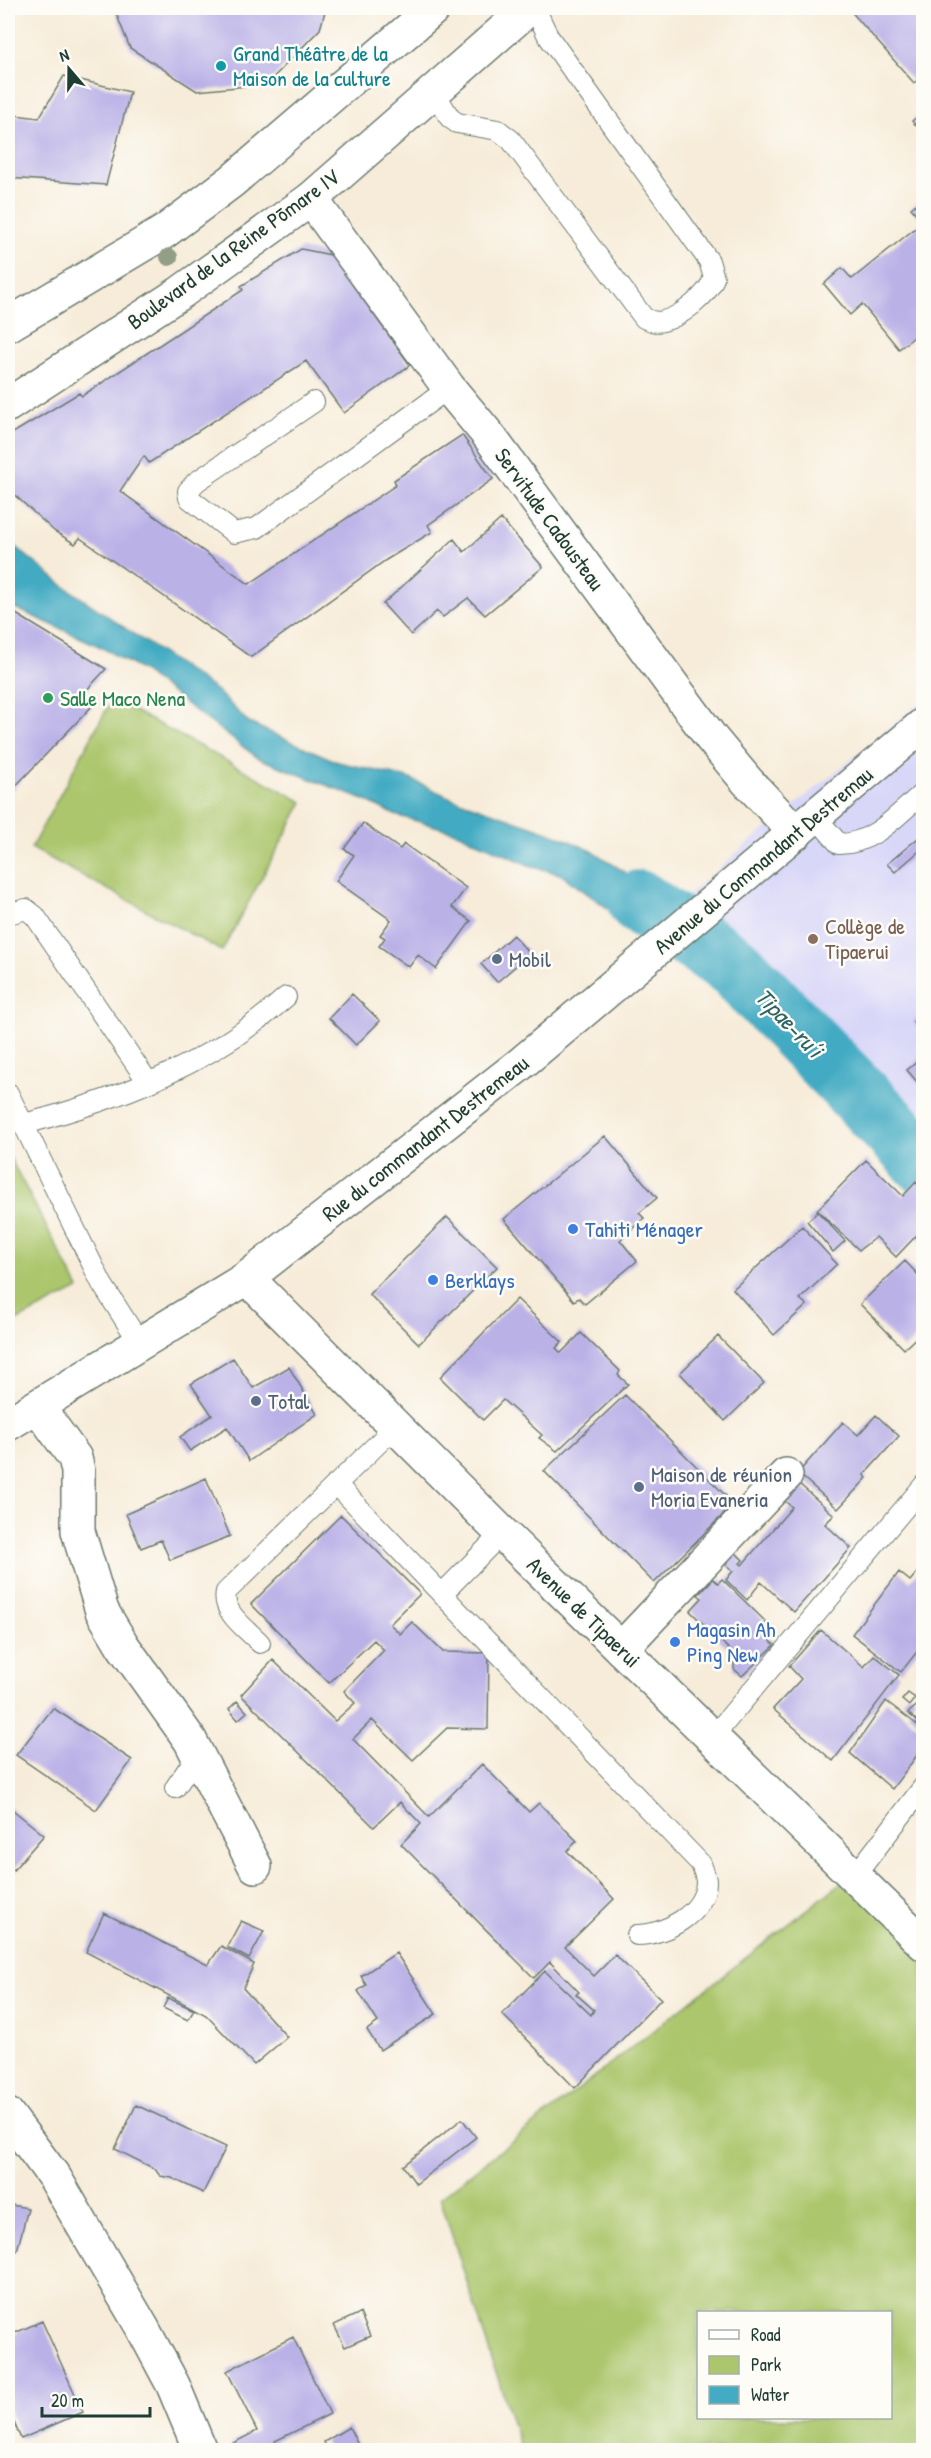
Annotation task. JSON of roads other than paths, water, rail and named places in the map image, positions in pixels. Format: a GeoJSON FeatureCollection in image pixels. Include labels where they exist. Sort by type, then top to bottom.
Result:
{"type":"FeatureCollection","features":[{"type":"Feature","properties":{"kind":"main road"},"geometry":{"type":"LineString","coordinates":[[8,325],[164,232],[207,200],[434,8]]}},
{"type":"Feature","properties":{"kind":"main road","name":"Boulevard de la Reine Pōmare IV"},"geometry":{"type":"LineString","coordinates":[[8,405],[180,293],[311,199],[529,8]]}},
{"type":"Feature","properties":{"kind":"main road","name":"Servitude Cadousteau"},"geometry":{"type":"LineString","coordinates":[[311,199],[449,388],[489,436],[712,739],[747,781],[806,824]]}},
{"type":"Feature","properties":{"kind":"main road","name":"Avenue du Commandant Destremau"},"geometry":{"type":"LineString","coordinates":[[602,997],[924,724]]}},
{"type":"Feature","properties":{"kind":"main road","name":"Rue du commandant Destremeau"},"geometry":{"type":"LineString","coordinates":[[247,1278],[458,1114],[602,997]]}},
{"type":"Feature","properties":{"kind":"main road"},"geometry":{"type":"LineString","coordinates":[[8,1424],[247,1278]]}},
{"type":"Feature","properties":{"kind":"main road","name":"Avenue de Tipaerui"},"geometry":{"type":"LineString","coordinates":[[247,1278],[502,1533],[924,1944]]}},
{"type":"Feature","properties":{"kind":"main road"},"geometry":{"type":"LineString","coordinates":[[38,1407],[75,1458],[78,1470],[78,1531],[102,1611],[123,1646],[190,1740],[255,1866]]}},
{"type":"Feature","properties":{"kind":"main road"},"geometry":{"type":"LineString","coordinates":[[621,1649],[786,1475]]}},
{"type":"Feature","properties":{"kind":"main road"},"geometry":{"type":"LineString","coordinates":[[8,2115],[55,2178],[142,2327],[173,2385],[200,2451]]}},
{"type":"Feature","properties":{"kind":"lane"},"geometry":{"type":"LineString","coordinates":[[433,90],[450,118],[457,123],[498,130],[511,140],[645,318],[654,322],[663,321],[705,293],[714,278],[709,261],[548,36],[535,8]]}},
{"type":"Feature","properties":{"kind":"lane"},"geometry":{"type":"LineString","coordinates":[[314,402],[196,482],[188,491],[189,498],[234,533],[257,528],[449,388]]}},
{"type":"Feature","properties":{"kind":"lane"},"geometry":{"type":"LineString","coordinates":[[806,824],[839,844],[857,844],[872,836],[924,792]]}},
{"type":"Feature","properties":{"kind":"lane"},"geometry":{"type":"LineString","coordinates":[[8,914],[26,909],[35,916],[148,1082]]}},
{"type":"Feature","properties":{"kind":"lane"},"geometry":{"type":"LineString","coordinates":[[24,1124],[63,1114],[148,1082],[239,1035],[286,997]]}},
{"type":"Feature","properties":{"kind":"lane"},"geometry":{"type":"LineString","coordinates":[[8,1093],[102,1284],[141,1344]]}},
{"type":"Feature","properties":{"kind":"lane"},"geometry":{"type":"LineString","coordinates":[[260,1643],[227,1608],[224,1600],[226,1592],[396,1426]]}},
{"type":"Feature","properties":{"kind":"lane"},"geometry":{"type":"LineString","coordinates":[[336,1484],[701,1864],[706,1881],[704,1893],[693,1909],[672,1928],[652,1935],[637,1935]]}},
{"type":"Feature","properties":{"kind":"lane"},"geometry":{"type":"LineString","coordinates":[[712,1737],[924,1485]]}},
{"type":"Feature","properties":{"kind":"lane"},"geometry":{"type":"LineString","coordinates":[[442,1594],[502,1533]]}},
{"type":"Feature","properties":{"kind":"lane"},"geometry":{"type":"LineString","coordinates":[[175,1788],[194,1760],[190,1740]]}},
{"type":"Feature","properties":{"kind":"lane"},"geometry":{"type":"LineString","coordinates":[[854,1877],[924,1786]]}},
{"type":"Feature","properties":{"kind":"water"},"geometry":{"type":"Polygon","coordinates":[[[8,541],[64,586],[217,691],[249,723],[338,762],[408,778],[451,798],[554,834],[592,851],[653,890],[620,917],[560,874],[531,866],[453,831],[395,815],[369,802],[258,758],[141,670],[99,646],[8,605],[8,541]]]}},
{"type":"Feature","properties":{"kind":"waterway","name":"Tipae-ru’i"},"geometry":{"type":"LineString","coordinates":[[639,902],[735,967],[924,1162]]}},
{"type":"Feature","properties":{"kind":"place","name":"Grand Théâtre de la Maison de la culture"},"geometry":{"type":"Point","coordinates":[221,66]}},
{"type":"Feature","properties":{"kind":"place","name":"Salle Maco Nena"},"geometry":{"type":"Point","coordinates":[48,698]}},
{"type":"Feature","properties":{"kind":"place","name":"Collège de Tipaerui"},"geometry":{"type":"Point","coordinates":[813,939]}},
{"type":"Feature","properties":{"kind":"place","name":"Mobil"},"geometry":{"type":"Point","coordinates":[497,959]}},
{"type":"Feature","properties":{"kind":"place","name":"Tahiti Ménager"},"geometry":{"type":"Point","coordinates":[573,1229]}},
{"type":"Feature","properties":{"kind":"place","name":"Berklays"},"geometry":{"type":"Point","coordinates":[433,1280]}},
{"type":"Feature","properties":{"kind":"place","name":"Total"},"geometry":{"type":"Point","coordinates":[256,1401]}},
{"type":"Feature","properties":{"kind":"place","name":"Maison de réunion Moria Evaneria"},"geometry":{"type":"Point","coordinates":[639,1487]}},
{"type":"Feature","properties":{"kind":"place","name":"Magasin Ah Ping New"},"geometry":{"type":"Point","coordinates":[675,1642]}}]}
